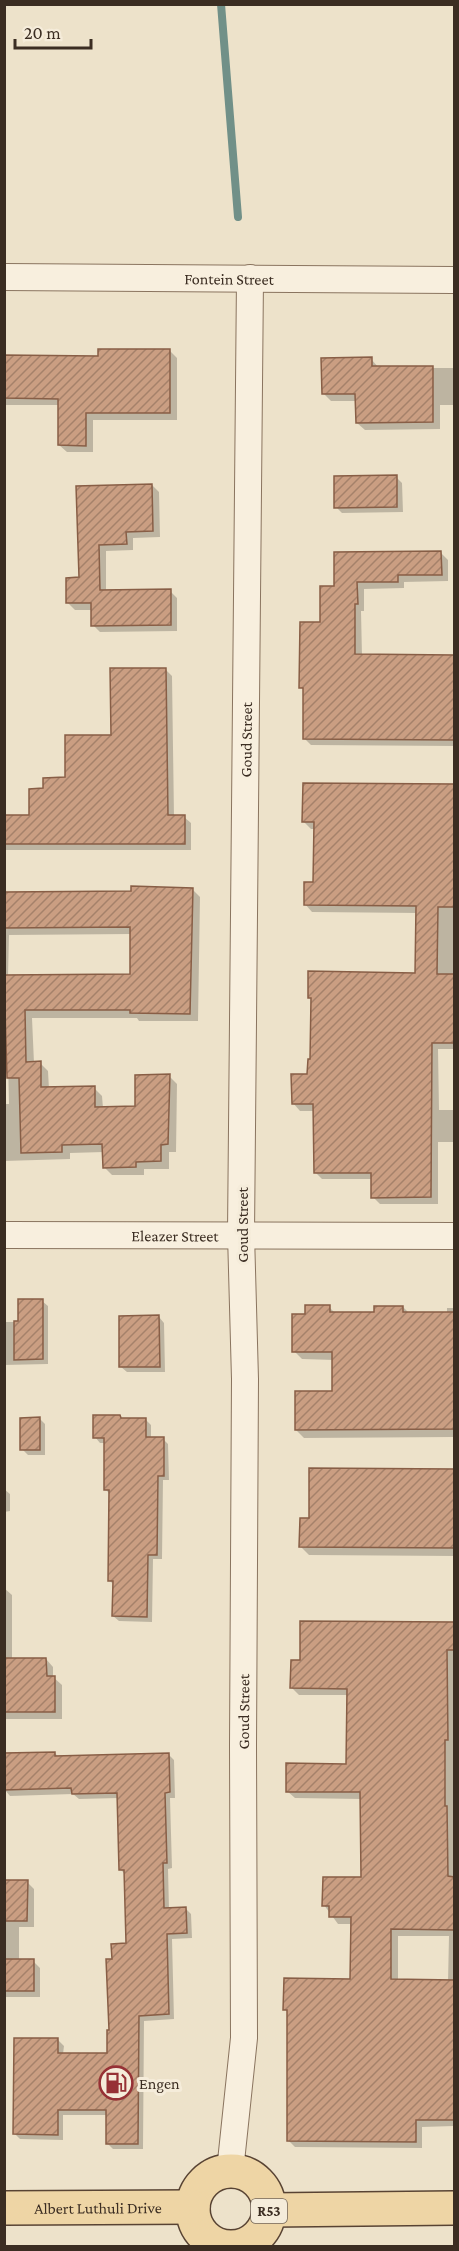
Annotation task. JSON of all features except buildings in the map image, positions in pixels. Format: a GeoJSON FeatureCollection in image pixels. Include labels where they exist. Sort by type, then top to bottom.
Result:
{"type":"FeatureCollection","features":[{"type":"Feature","properties":{"kind":"main road"},"geometry":{"type":"LineString","coordinates":[[193,2207],[196,2194],[203,2183],[214,2175],[230,2171]]}},
{"type":"Feature","properties":{"kind":"main road","name":"R53"},"geometry":{"type":"LineString","coordinates":[[193,2207],[195,2220],[201,2232],[211,2241],[223,2246],[237,2246],[260,2235],[267,2223],[270,2210],[268,2197],[262,2186],[252,2176],[239,2171],[230,2171]]}},
{"type":"Feature","properties":{"kind":"main road","name":"Albert Luthuli Drive"},"geometry":{"type":"LineString","coordinates":[[4,2208],[193,2207]]}},
{"type":"Feature","properties":{"kind":"main road","name":"R53"},"geometry":{"type":"LineString","coordinates":[[270,2210],[454,2208]]}},
{"type":"Feature","properties":{"kind":"street","name":"Fontein Street"},"geometry":{"type":"LineString","coordinates":[[4,277],[454,280]]}},
{"type":"Feature","properties":{"kind":"street","name":"Goud Street"},"geometry":{"type":"LineString","coordinates":[[230,2171],[244,2038],[245,1379],[241,1234],[249,278]]}},
{"type":"Feature","properties":{"kind":"street","name":"Eleazer Street"},"geometry":{"type":"LineString","coordinates":[[4,1235],[454,1236]]}},
{"type":"Feature","properties":{"kind":"waterway"},"geometry":{"type":"LineString","coordinates":[[221,4],[238,217]]}},
{"type":"Feature","properties":{"kind":"place","name":"Engen"},"geometry":{"type":"Point","coordinates":[116,2083]}}]}
